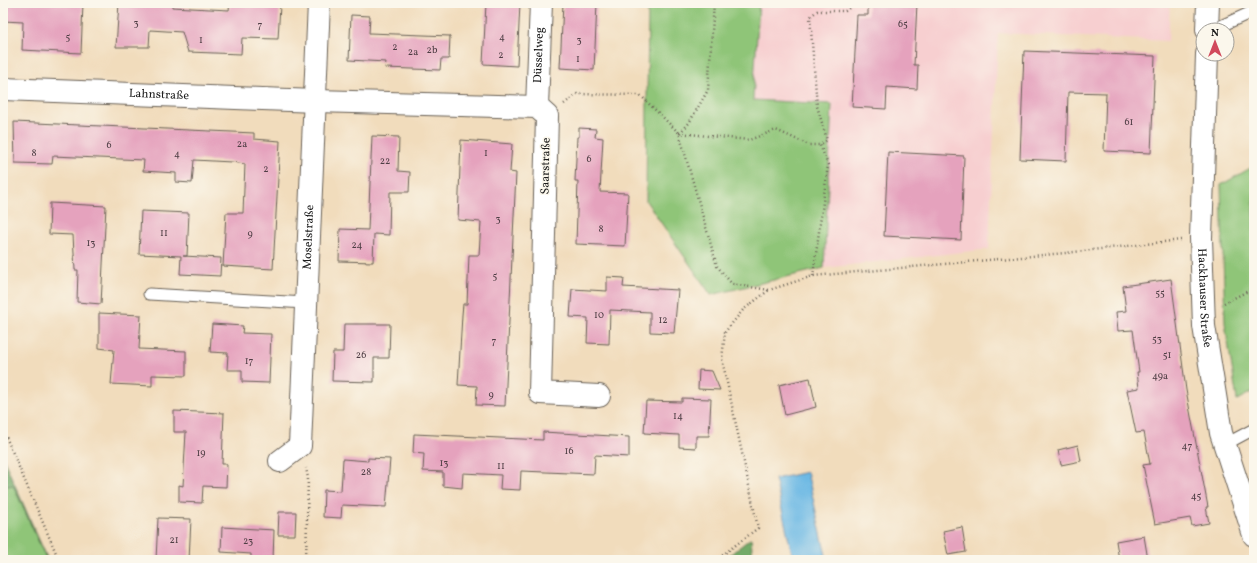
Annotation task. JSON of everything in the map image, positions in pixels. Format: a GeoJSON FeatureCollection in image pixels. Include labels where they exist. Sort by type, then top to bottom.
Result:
{"type":"FeatureCollection","features":[{"type":"Feature","properties":{"kind":"street","name":"Moselstraße"},"geometry":{"type":"LineString","coordinates":[[300,446],[316,101],[319,3]]}},
{"type":"Feature","properties":{"kind":"street","name":"Düsselweg"},"geometry":{"type":"LineString","coordinates":[[541,3],[542,111]]}},
{"type":"Feature","properties":{"kind":"street"},"geometry":{"type":"LineString","coordinates":[[1207,22],[1208,3]]}},
{"type":"Feature","properties":{"kind":"street","name":"Hackhauser Straße"},"geometry":{"type":"LineString","coordinates":[[1207,62],[1201,238],[1203,314],[1221,433],[1254,534]]}},
{"type":"Feature","properties":{"kind":"street","name":"Lahnstraße"},"geometry":{"type":"LineString","coordinates":[[3,89],[316,101]]}},
{"type":"Feature","properties":{"kind":"street"},"geometry":{"type":"LineString","coordinates":[[316,101],[542,111]]}},
{"type":"Feature","properties":{"kind":"street","name":"Saarstraße"},"geometry":{"type":"LineString","coordinates":[[542,111],[540,393],[599,396]]}},
{"type":"Feature","properties":{"kind":"street"},"geometry":{"type":"LineString","coordinates":[[280,461],[300,446]]}},
{"type":"Feature","properties":{"kind":"lane"},"geometry":{"type":"LineString","coordinates":[[1230,22],[1254,11]]}},
{"type":"Feature","properties":{"kind":"lane"},"geometry":{"type":"LineString","coordinates":[[150,294],[306,303]]}},
{"type":"Feature","properties":{"kind":"lane"},"geometry":{"type":"LineString","coordinates":[[1224,445],[1254,429]]}},
{"type":"Feature","properties":{"kind":"path"},"geometry":{"type":"LineString","coordinates":[[679,133],[690,124],[708,90],[714,3]]}},
{"type":"Feature","properties":{"kind":"path"},"geometry":{"type":"LineString","coordinates":[[679,133],[749,140],[776,130],[809,145],[820,146],[827,140],[817,106],[810,17],[817,11],[845,11],[849,8],[849,3]]}},
{"type":"Feature","properties":{"kind":"path"},"geometry":{"type":"LineString","coordinates":[[542,111],[577,94],[640,95],[679,133],[717,266],[732,284],[769,290]]}},
{"type":"Feature","properties":{"kind":"path"},"geometry":{"type":"LineString","coordinates":[[813,276],[828,165],[820,146]]}},
{"type":"Feature","properties":{"kind":"path"},"geometry":{"type":"LineString","coordinates":[[716,560],[758,528],[722,359],[724,332],[743,310],[769,290],[813,276],[1065,253],[1201,238]]}},
{"type":"Feature","properties":{"kind":"path"},"geometry":{"type":"LineString","coordinates":[[1203,314],[1254,288]]}},
{"type":"Feature","properties":{"kind":"path"},"geometry":{"type":"LineString","coordinates":[[3,430],[59,560]]}},
{"type":"Feature","properties":{"kind":"path"},"geometry":{"type":"LineString","coordinates":[[300,446],[308,478],[306,560]]}},
{"type":"Feature","properties":{"kind":"shaded area"},"geometry":{"type":"Polygon","coordinates":[[[759,3],[1170,3],[1168,41],[998,33],[989,249],[824,268],[832,104],[753,100],[759,3]]]}},
{"type":"Feature","properties":{"kind":"green space"},"geometry":{"type":"Polygon","coordinates":[[[648,3],[759,3],[753,100],[832,104],[824,268],[711,295],[646,201],[648,3]]]}},
{"type":"Feature","properties":{"kind":"green space"},"geometry":{"type":"Polygon","coordinates":[[[1254,166],[1254,391],[1237,400],[1225,323],[1221,185],[1254,166]]]}},
{"type":"Feature","properties":{"kind":"green space"},"geometry":{"type":"Polygon","coordinates":[[[3,458],[48,560],[13,485],[3,487],[3,458]]]}},
{"type":"Feature","properties":{"kind":"green space"},"geometry":{"type":"Polygon","coordinates":[[[13,485],[47,560],[3,560],[3,487],[13,485]]]}},
{"type":"Feature","properties":{"kind":"green space"},"geometry":{"type":"Polygon","coordinates":[[[751,538],[753,560],[723,560],[751,538]]]}},
{"type":"Feature","properties":{"kind":"water"},"geometry":{"type":"Polygon","coordinates":[[[807,472],[827,560],[791,560],[792,554],[775,479],[807,472]]]}},
{"type":"Feature","properties":{"kind":"building"},"geometry":{"type":"Polygon","coordinates":[[[3,3],[83,3],[81,53],[22,50],[23,22],[3,21],[3,3]]]}},
{"type":"Feature","properties":{"kind":"building"},"geometry":{"type":"Polygon","coordinates":[[[119,3],[172,3],[172,7],[229,10],[230,3],[280,5],[278,39],[242,38],[241,54],[188,52],[182,32],[150,30],[149,47],[116,47],[119,3]]]}},
{"type":"Feature","properties":{"kind":"building"},"geometry":{"type":"Polygon","coordinates":[[[486,3],[520,3],[517,66],[483,64],[486,3]]]}},
{"type":"Feature","properties":{"kind":"building"},"geometry":{"type":"Polygon","coordinates":[[[563,3],[597,3],[594,70],[560,68],[563,3]]]}},
{"type":"Feature","properties":{"kind":"building"},"geometry":{"type":"Polygon","coordinates":[[[868,3],[917,3],[914,65],[918,65],[917,89],[887,87],[886,109],[852,107],[857,15],[868,15],[868,3]]]}},
{"type":"Feature","properties":{"kind":"building"},"geometry":{"type":"Polygon","coordinates":[[[351,15],[370,16],[369,33],[450,36],[449,59],[441,59],[440,70],[385,68],[386,62],[349,60],[351,15]]]}},
{"type":"Feature","properties":{"kind":"building"},"geometry":{"type":"Polygon","coordinates":[[[1024,51],[1155,56],[1151,153],[1104,151],[1106,93],[1068,92],[1066,161],[1020,159],[1024,51]]]}},
{"type":"Feature","properties":{"kind":"building"},"geometry":{"type":"Polygon","coordinates":[[[14,122],[254,133],[254,139],[280,141],[273,269],[223,266],[226,213],[243,213],[245,164],[194,160],[192,183],[176,182],[176,173],[143,171],[144,160],[53,156],[52,164],[15,163],[14,122]]]}},
{"type":"Feature","properties":{"kind":"building"},"geometry":{"type":"Polygon","coordinates":[[[579,128],[596,129],[595,137],[603,138],[600,192],[628,193],[625,246],[576,244],[578,181],[575,181],[577,137],[579,137],[579,128]]]}},
{"type":"Feature","properties":{"kind":"building"},"geometry":{"type":"Polygon","coordinates":[[[372,136],[399,137],[398,171],[410,172],[409,192],[390,192],[389,235],[374,234],[373,262],[339,261],[340,229],[368,230],[372,136]]]}},
{"type":"Feature","properties":{"kind":"building"},"geometry":{"type":"Polygon","coordinates":[[[461,140],[512,144],[510,172],[516,173],[505,406],[476,405],[477,386],[458,385],[463,304],[467,304],[469,255],[479,255],[481,222],[458,220],[461,140]]]}},
{"type":"Feature","properties":{"kind":"building"},"geometry":{"type":"Polygon","coordinates":[[[888,152],[964,156],[961,240],[884,236],[888,152]]]}},
{"type":"Feature","properties":{"kind":"building"},"geometry":{"type":"Polygon","coordinates":[[[50,203],[106,206],[101,304],[77,302],[78,270],[75,270],[73,235],[49,234],[50,203]]]}},
{"type":"Feature","properties":{"kind":"building"},"geometry":{"type":"Polygon","coordinates":[[[141,211],[189,213],[187,256],[183,256],[221,258],[220,276],[180,274],[181,256],[139,254],[141,211]]]}},
{"type":"Feature","properties":{"kind":"building"},"geometry":{"type":"Polygon","coordinates":[[[607,277],[624,278],[623,287],[678,290],[674,333],[650,332],[650,312],[610,310],[609,344],[587,343],[588,318],[570,317],[572,289],[607,291],[607,277]]]}},
{"type":"Feature","properties":{"kind":"building"},"geometry":{"type":"Polygon","coordinates":[[[1171,279],[1186,390],[1208,507],[1206,507],[1209,523],[1192,526],[1190,518],[1155,524],[1143,465],[1150,464],[1144,432],[1136,433],[1127,390],[1139,388],[1137,372],[1139,372],[1133,330],[1118,331],[1116,312],[1126,311],[1123,286],[1171,279]]]}},
{"type":"Feature","properties":{"kind":"building"},"geometry":{"type":"Polygon","coordinates":[[[99,313],[141,315],[139,349],[186,351],[186,376],[152,375],[152,386],[111,384],[114,350],[99,348],[99,313]]]}},
{"type":"Feature","properties":{"kind":"building"},"geometry":{"type":"Polygon","coordinates":[[[212,324],[243,326],[242,333],[271,334],[269,383],[242,382],[242,370],[227,370],[228,353],[210,352],[212,324]]]}},
{"type":"Feature","properties":{"kind":"building"},"geometry":{"type":"Polygon","coordinates":[[[344,324],[390,324],[389,358],[374,358],[374,382],[332,381],[333,352],[343,352],[344,324]]]}},
{"type":"Feature","properties":{"kind":"building"},"geometry":{"type":"Polygon","coordinates":[[[699,370],[712,371],[720,390],[698,389],[699,370]]]}},
{"type":"Feature","properties":{"kind":"building"},"geometry":{"type":"Polygon","coordinates":[[[810,378],[816,407],[785,415],[779,385],[810,378]]]}},
{"type":"Feature","properties":{"kind":"building"},"geometry":{"type":"Polygon","coordinates":[[[682,398],[711,399],[709,436],[696,436],[696,448],[679,447],[679,435],[644,433],[646,401],[682,402],[682,398]]]}},
{"type":"Feature","properties":{"kind":"building"},"geometry":{"type":"Polygon","coordinates":[[[174,411],[224,413],[222,464],[227,464],[226,487],[203,486],[202,503],[179,502],[179,485],[183,486],[186,432],[174,432],[174,411]]]}},
{"type":"Feature","properties":{"kind":"building"},"geometry":{"type":"Polygon","coordinates":[[[543,432],[629,437],[629,457],[595,455],[594,474],[521,471],[520,490],[500,489],[501,475],[463,473],[462,488],[443,486],[443,472],[423,471],[424,454],[413,453],[414,434],[543,440],[543,432]]]}},
{"type":"Feature","properties":{"kind":"building"},"geometry":{"type":"Polygon","coordinates":[[[1078,445],[1081,461],[1061,465],[1058,450],[1078,445]]]}},
{"type":"Feature","properties":{"kind":"building"},"geometry":{"type":"Polygon","coordinates":[[[368,458],[390,459],[386,507],[342,505],[341,518],[323,517],[324,490],[341,491],[343,459],[368,461],[368,458]]]}},
{"type":"Feature","properties":{"kind":"building"},"geometry":{"type":"Polygon","coordinates":[[[279,512],[296,512],[295,535],[278,535],[279,512]]]}},
{"type":"Feature","properties":{"kind":"building"},"geometry":{"type":"Polygon","coordinates":[[[158,518],[191,519],[189,560],[156,560],[158,518]]]}},
{"type":"Feature","properties":{"kind":"building"},"geometry":{"type":"Polygon","coordinates":[[[222,527],[274,530],[273,560],[251,560],[251,554],[221,552],[222,527]]]}},
{"type":"Feature","properties":{"kind":"building"},"geometry":{"type":"Polygon","coordinates":[[[962,527],[966,552],[948,555],[943,531],[962,527]]]}},
{"type":"Feature","properties":{"kind":"building"},"geometry":{"type":"Polygon","coordinates":[[[1144,536],[1148,560],[1119,560],[1116,541],[1144,536]]]}}]}
